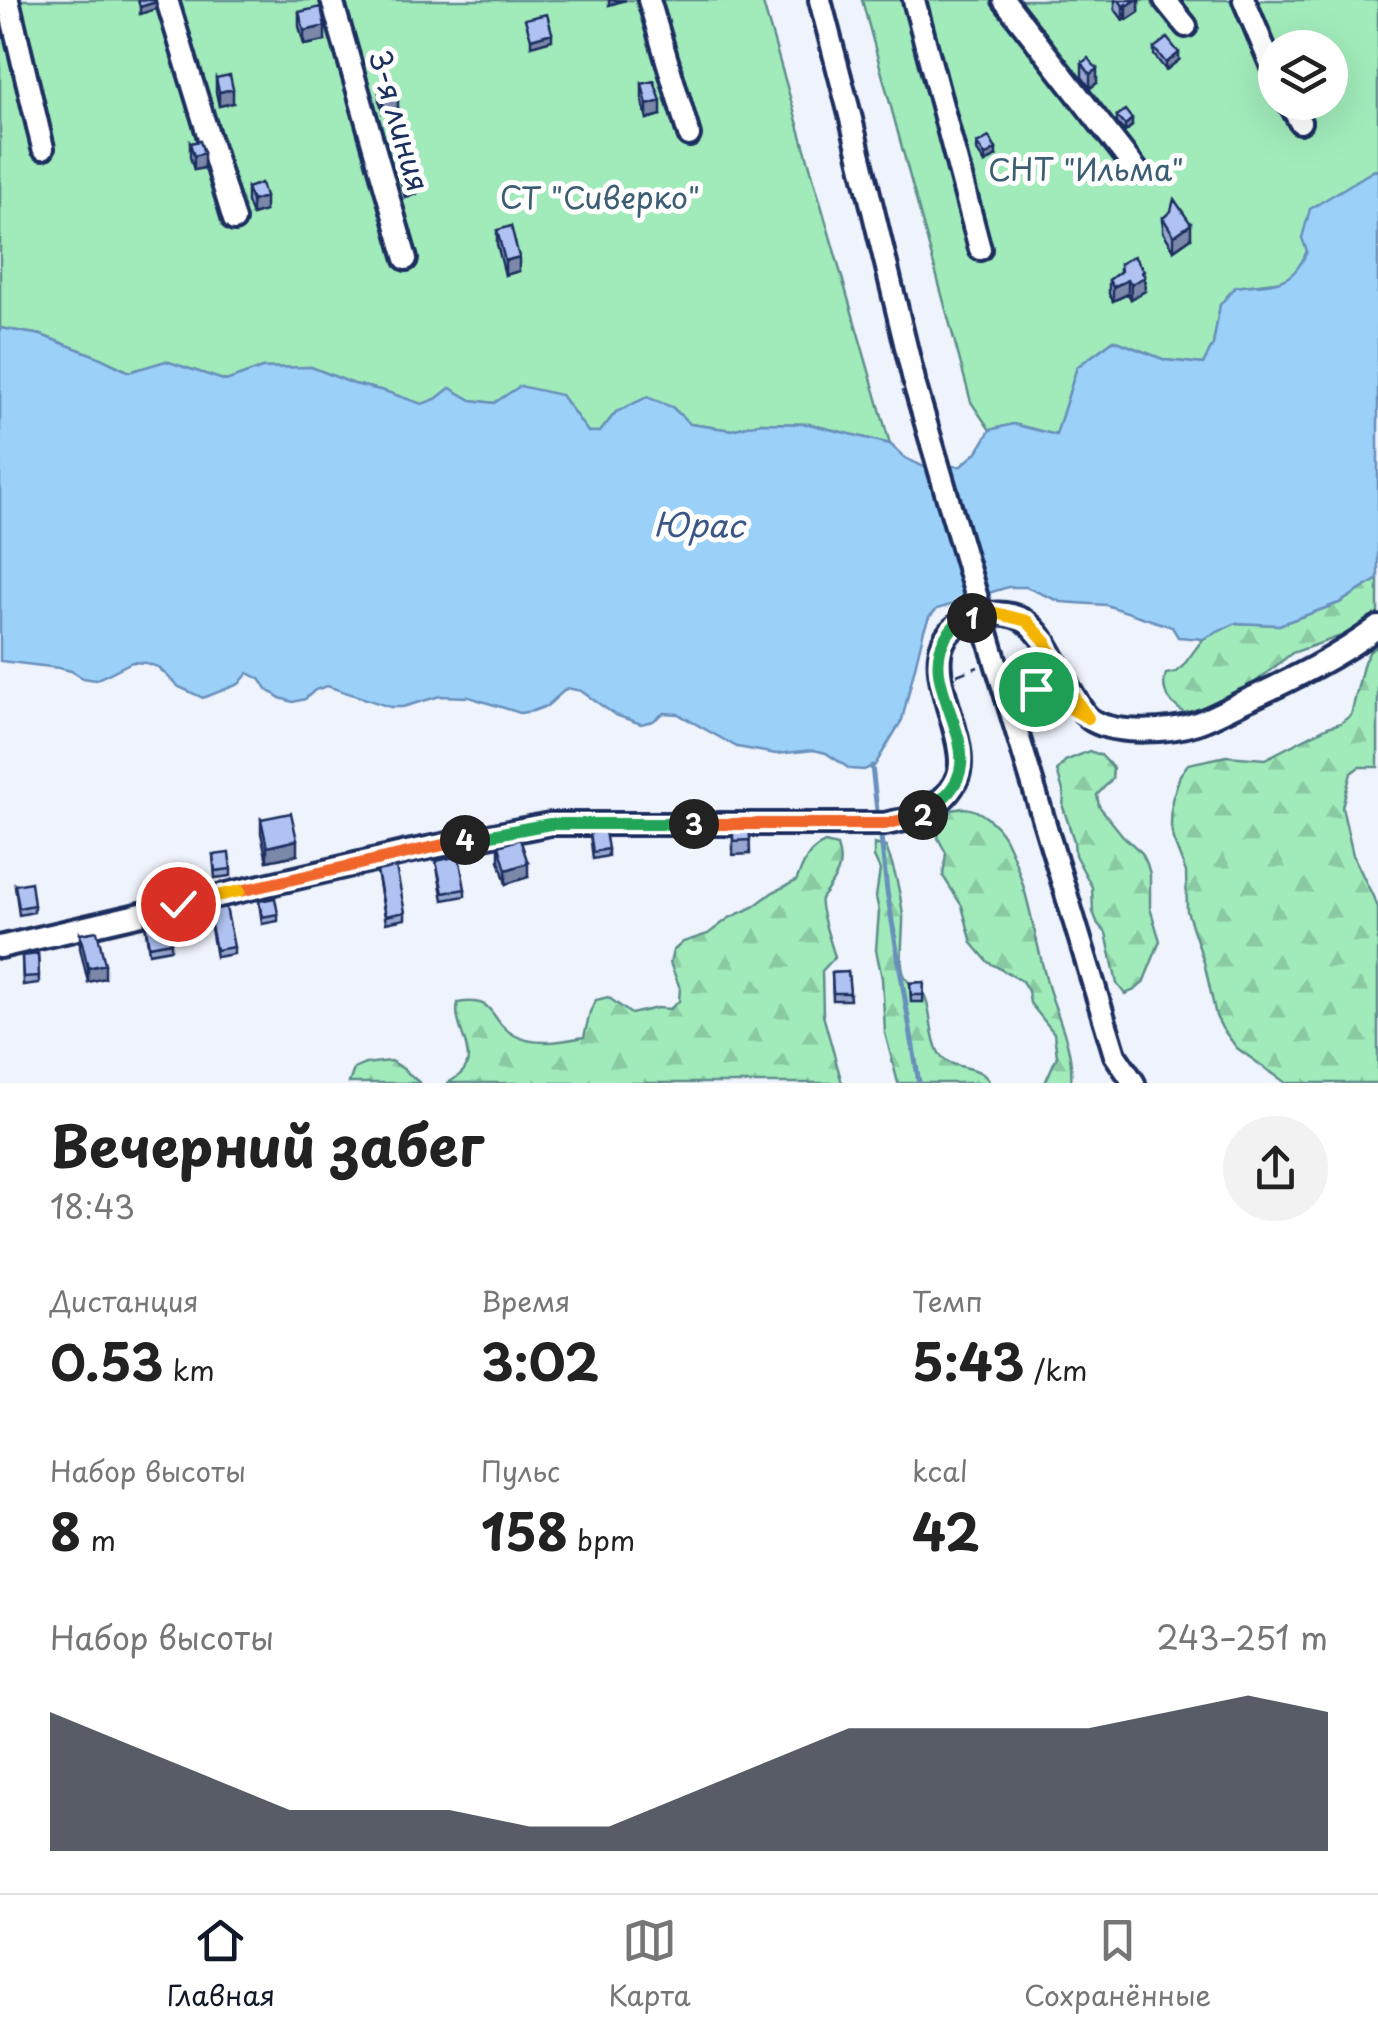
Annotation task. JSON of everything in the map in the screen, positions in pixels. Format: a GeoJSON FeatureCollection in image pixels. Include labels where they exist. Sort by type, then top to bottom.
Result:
{"type":"FeatureCollection","features":[{"type":"Feature","properties":{"kind":"street"},"geometry":{"type":"LineString","coordinates":[[0,2],[9,0],[43,148]]}},
{"type":"Feature","properties":{"kind":"street"},"geometry":{"type":"LineString","coordinates":[[167,0],[234,220]]}},
{"type":"Feature","properties":{"kind":"street","name":"3-я линия"},"geometry":{"type":"LineString","coordinates":[[332,0],[406,259]]}},
{"type":"Feature","properties":{"kind":"street"},"geometry":{"type":"LineString","coordinates":[[648,0],[689,135]]}},
{"type":"Feature","properties":{"kind":"street"},"geometry":{"type":"LineString","coordinates":[[820,0],[915,383],[990,658],[1115,1055],[1134,1083]]}},
{"type":"Feature","properties":{"kind":"street"},"geometry":{"type":"LineString","coordinates":[[914,0],[980,249]]}},
{"type":"Feature","properties":{"kind":"street"},"geometry":{"type":"LineString","coordinates":[[1004,0],[1138,172]]}},
{"type":"Feature","properties":{"kind":"street"},"geometry":{"type":"LineString","coordinates":[[1166,0],[1186,26]]}},
{"type":"Feature","properties":{"kind":"street"},"geometry":{"type":"LineString","coordinates":[[1244,0],[1258,33]]}},
{"type":"Feature","properties":{"kind":"street"},"geometry":{"type":"LineString","coordinates":[[0,947],[388,857],[550,824],[885,824],[924,815],[952,791],[961,766],[957,735],[938,666],[944,640],[957,623],[992,612],[1027,621],[1046,642],[1062,679],[1088,718],[1108,728],[1147,730],[1195,724],[1356,644],[1378,627]]}},
{"type":"Feature","properties":{"kind":"path"},"geometry":{"type":"LineString","coordinates":[[957,675],[990,658],[1054,699]]}},
{"type":"Feature","properties":{"kind":"green space","name":"СТ \"Сиверко\""},"geometry":{"type":"Polygon","coordinates":[[[0,0],[762,0],[890,444],[809,424],[759,423],[732,430],[690,424],[672,407],[616,412],[600,432],[588,432],[561,395],[494,403],[471,400],[450,388],[422,405],[311,367],[262,368],[226,381],[166,361],[130,372],[41,335],[0,328],[0,0]]]}},
{"type":"Feature","properties":{"kind":"green space","name":"СНТ \"Ильма\""},"geometry":{"type":"Polygon","coordinates":[[[862,0],[1378,0],[1378,170],[1373,171],[1308,251],[1299,271],[1284,281],[1235,287],[1220,305],[1213,345],[1203,364],[1165,360],[1114,340],[1077,367],[1056,435],[1013,424],[990,430],[971,402],[862,0]]]}},
{"type":"Feature","properties":{"kind":"green space"},"geometry":{"type":"Polygon","coordinates":[[[1378,579],[1378,623],[1292,653],[1248,688],[1203,714],[1189,716],[1169,698],[1164,687],[1166,674],[1183,666],[1203,639],[1236,623],[1279,625],[1339,603],[1378,579]]]}},
{"type":"Feature","properties":{"kind":"green space"},"geometry":{"type":"Polygon","coordinates":[[[1378,646],[1378,767],[1359,767],[1351,773],[1342,807],[1353,855],[1378,907],[1378,1083],[1286,1083],[1237,1048],[1216,1016],[1187,911],[1186,872],[1171,826],[1172,800],[1188,764],[1226,756],[1265,759],[1341,723],[1351,715],[1364,662],[1378,646]]]}},
{"type":"Feature","properties":{"kind":"green space"},"geometry":{"type":"Polygon","coordinates":[[[1089,751],[1101,755],[1113,768],[1112,779],[1097,795],[1099,806],[1142,853],[1147,864],[1150,908],[1160,941],[1143,983],[1125,994],[1117,984],[1106,933],[1093,912],[1092,887],[1075,855],[1057,771],[1065,761],[1089,751]]]}},
{"type":"Feature","properties":{"kind":"green space"},"geometry":{"type":"Polygon","coordinates":[[[963,808],[992,822],[1013,856],[1068,1046],[1071,1083],[1045,1083],[1057,1056],[1054,1033],[1030,1003],[1022,981],[988,962],[972,943],[962,906],[943,876],[946,853],[938,838],[940,827],[952,810],[963,808]]]}},
{"type":"Feature","properties":{"kind":"green space"},"geometry":{"type":"Polygon","coordinates":[[[825,843],[837,846],[840,859],[836,876],[821,899],[835,957],[822,971],[823,1015],[842,1083],[447,1083],[460,1075],[468,1056],[457,1014],[458,1003],[480,1003],[514,1035],[540,1042],[584,1037],[596,1000],[608,997],[631,1014],[670,1009],[679,1001],[680,988],[670,963],[673,951],[796,881],[810,854],[825,843]]]}},
{"type":"Feature","properties":{"kind":"green space"},"geometry":{"type":"Polygon","coordinates":[[[874,844],[886,847],[892,864],[903,915],[903,972],[926,999],[939,1053],[950,1063],[979,1072],[990,1083],[898,1083],[885,1033],[876,950],[880,870],[874,844]]]}},
{"type":"Feature","properties":{"kind":"green space"},"geometry":{"type":"Polygon","coordinates":[[[390,1061],[420,1083],[349,1083],[354,1069],[390,1061]]]}},
{"type":"Feature","properties":{"kind":"water","name":"Юрас"},"geometry":{"type":"Polygon","coordinates":[[[1378,170],[1378,579],[1339,603],[1279,625],[1236,623],[1203,639],[1178,637],[1172,627],[1106,605],[1061,602],[1026,587],[1008,587],[937,609],[924,630],[902,720],[875,765],[864,770],[850,769],[814,750],[776,754],[737,747],[678,714],[664,713],[641,724],[615,715],[581,691],[567,688],[547,706],[520,713],[469,697],[440,696],[390,707],[327,686],[293,702],[280,698],[248,673],[239,684],[203,698],[179,687],[158,667],[146,663],[132,662],[96,680],[59,668],[0,661],[0,328],[41,335],[129,372],[166,361],[226,381],[262,368],[311,367],[422,404],[450,388],[471,400],[494,403],[520,386],[561,395],[588,432],[600,432],[616,412],[647,397],[672,407],[690,424],[732,430],[759,423],[809,424],[890,444],[905,458],[924,467],[961,466],[977,452],[990,430],[1013,424],[1056,435],[1077,367],[1114,340],[1165,360],[1203,364],[1213,345],[1220,305],[1235,287],[1287,278],[1307,251],[1302,238],[1310,209],[1378,170]]]}},
{"type":"Feature","properties":{"kind":"building"},"geometry":{"type":"Polygon","coordinates":[[[138,0],[155,0],[156,2],[140,7],[138,0]]]}},
{"type":"Feature","properties":{"kind":"building"},"geometry":{"type":"Polygon","coordinates":[[[321,7],[325,26],[304,31],[299,12],[321,7]]]}},
{"type":"Feature","properties":{"kind":"building"},"geometry":{"type":"Polygon","coordinates":[[[547,14],[552,33],[531,39],[525,19],[547,14]]]}},
{"type":"Feature","properties":{"kind":"building"},"geometry":{"type":"Polygon","coordinates":[[[1167,38],[1179,53],[1166,63],[1154,48],[1167,38]]]}},
{"type":"Feature","properties":{"kind":"building"},"geometry":{"type":"Polygon","coordinates":[[[1088,58],[1097,69],[1090,74],[1082,63],[1088,58]]]}},
{"type":"Feature","properties":{"kind":"building"},"geometry":{"type":"Polygon","coordinates":[[[230,75],[233,89],[219,92],[216,78],[230,75]]]}},
{"type":"Feature","properties":{"kind":"building"},"geometry":{"type":"Polygon","coordinates":[[[394,81],[398,94],[383,99],[379,85],[394,81]]]}},
{"type":"Feature","properties":{"kind":"building"},"geometry":{"type":"Polygon","coordinates":[[[654,81],[661,101],[647,105],[642,84],[654,81]]]}},
{"type":"Feature","properties":{"kind":"building"},"geometry":{"type":"Polygon","coordinates":[[[1125,110],[1132,119],[1125,125],[1117,116],[1125,110]]]}},
{"type":"Feature","properties":{"kind":"building"},"geometry":{"type":"Polygon","coordinates":[[[989,137],[996,149],[985,156],[977,144],[989,137]]]}},
{"type":"Feature","properties":{"kind":"building"},"geometry":{"type":"Polygon","coordinates":[[[200,141],[204,153],[194,156],[190,143],[200,141]]]}},
{"type":"Feature","properties":{"kind":"building"},"geometry":{"type":"Polygon","coordinates":[[[411,159],[417,180],[405,183],[399,162],[411,159]]]}},
{"type":"Feature","properties":{"kind":"building"},"geometry":{"type":"Polygon","coordinates":[[[261,183],[265,197],[252,201],[247,188],[261,183]]]}},
{"type":"Feature","properties":{"kind":"building"},"geometry":{"type":"Polygon","coordinates":[[[1174,199],[1191,224],[1174,236],[1163,218],[1171,211],[1174,199]]]}},
{"type":"Feature","properties":{"kind":"building"},"geometry":{"type":"Polygon","coordinates":[[[511,226],[519,257],[505,261],[497,230],[511,226]]]}},
{"type":"Feature","properties":{"kind":"building"},"geometry":{"type":"Polygon","coordinates":[[[1134,256],[1145,277],[1113,287],[1109,280],[1121,271],[1120,264],[1134,256]]]}},
{"type":"Feature","properties":{"kind":"building"},"geometry":{"type":"Polygon","coordinates":[[[291,813],[297,840],[267,847],[261,819],[291,813]]]}},
{"type":"Feature","properties":{"kind":"building"},"geometry":{"type":"Polygon","coordinates":[[[733,824],[749,824],[750,840],[733,841],[733,824]]]}},
{"type":"Feature","properties":{"kind":"building"},"geometry":{"type":"Polygon","coordinates":[[[605,831],[608,849],[593,852],[590,833],[605,831]]]}},
{"type":"Feature","properties":{"kind":"building"},"geometry":{"type":"Polygon","coordinates":[[[520,839],[528,863],[506,870],[499,846],[520,839]]]}},
{"type":"Feature","properties":{"kind":"building"},"geometry":{"type":"Polygon","coordinates":[[[229,853],[231,869],[215,871],[213,855],[229,853]]]}},
{"type":"Feature","properties":{"kind":"building"},"geometry":{"type":"Polygon","coordinates":[[[459,856],[465,889],[443,893],[436,861],[459,856]]]}},
{"type":"Feature","properties":{"kind":"building"},"geometry":{"type":"Polygon","coordinates":[[[396,867],[405,912],[386,916],[377,871],[396,867]]]}},
{"type":"Feature","properties":{"kind":"building"},"geometry":{"type":"Polygon","coordinates":[[[31,882],[34,905],[19,908],[15,885],[31,882]]]}},
{"type":"Feature","properties":{"kind":"building"},"geometry":{"type":"Polygon","coordinates":[[[275,898],[278,914],[262,917],[259,901],[275,898]]]}},
{"type":"Feature","properties":{"kind":"building"},"geometry":{"type":"Polygon","coordinates":[[[226,907],[234,947],[216,950],[208,911],[226,907]]]}},
{"type":"Feature","properties":{"kind":"building"},"geometry":{"type":"Polygon","coordinates":[[[167,919],[171,942],[149,946],[145,923],[167,919]]]}},
{"type":"Feature","properties":{"kind":"building"},"geometry":{"type":"Polygon","coordinates":[[[97,931],[105,964],[88,968],[80,934],[97,931]]]}},
{"type":"Feature","properties":{"kind":"building"},"geometry":{"type":"Polygon","coordinates":[[[38,954],[39,976],[23,977],[22,956],[38,954]]]}},
{"type":"Feature","properties":{"kind":"building"},"geometry":{"type":"Polygon","coordinates":[[[848,972],[850,993],[833,993],[832,973],[848,972]]]}},
{"type":"Feature","properties":{"kind":"building"},"geometry":{"type":"Polygon","coordinates":[[[924,982],[923,995],[911,995],[910,983],[924,982]]]}},
{"type":"Feature","properties":{"kind":"waterway"},"geometry":{"type":"LineString","coordinates":[[872,766],[877,811]]}},
{"type":"Feature","properties":{"kind":"waterway"},"geometry":{"type":"LineString","coordinates":[[881,837],[919,1083]]}},
{"type":"Feature","properties":{"kind":"route"},"geometry":{"type":"LineString","coordinates":[[178,904],[550,824],[885,824],[924,815],[952,791],[961,766],[957,735],[938,666],[944,640],[957,623],[992,612],[1027,621],[1046,642],[1062,679],[1088,718],[1036,689]]}}]}
